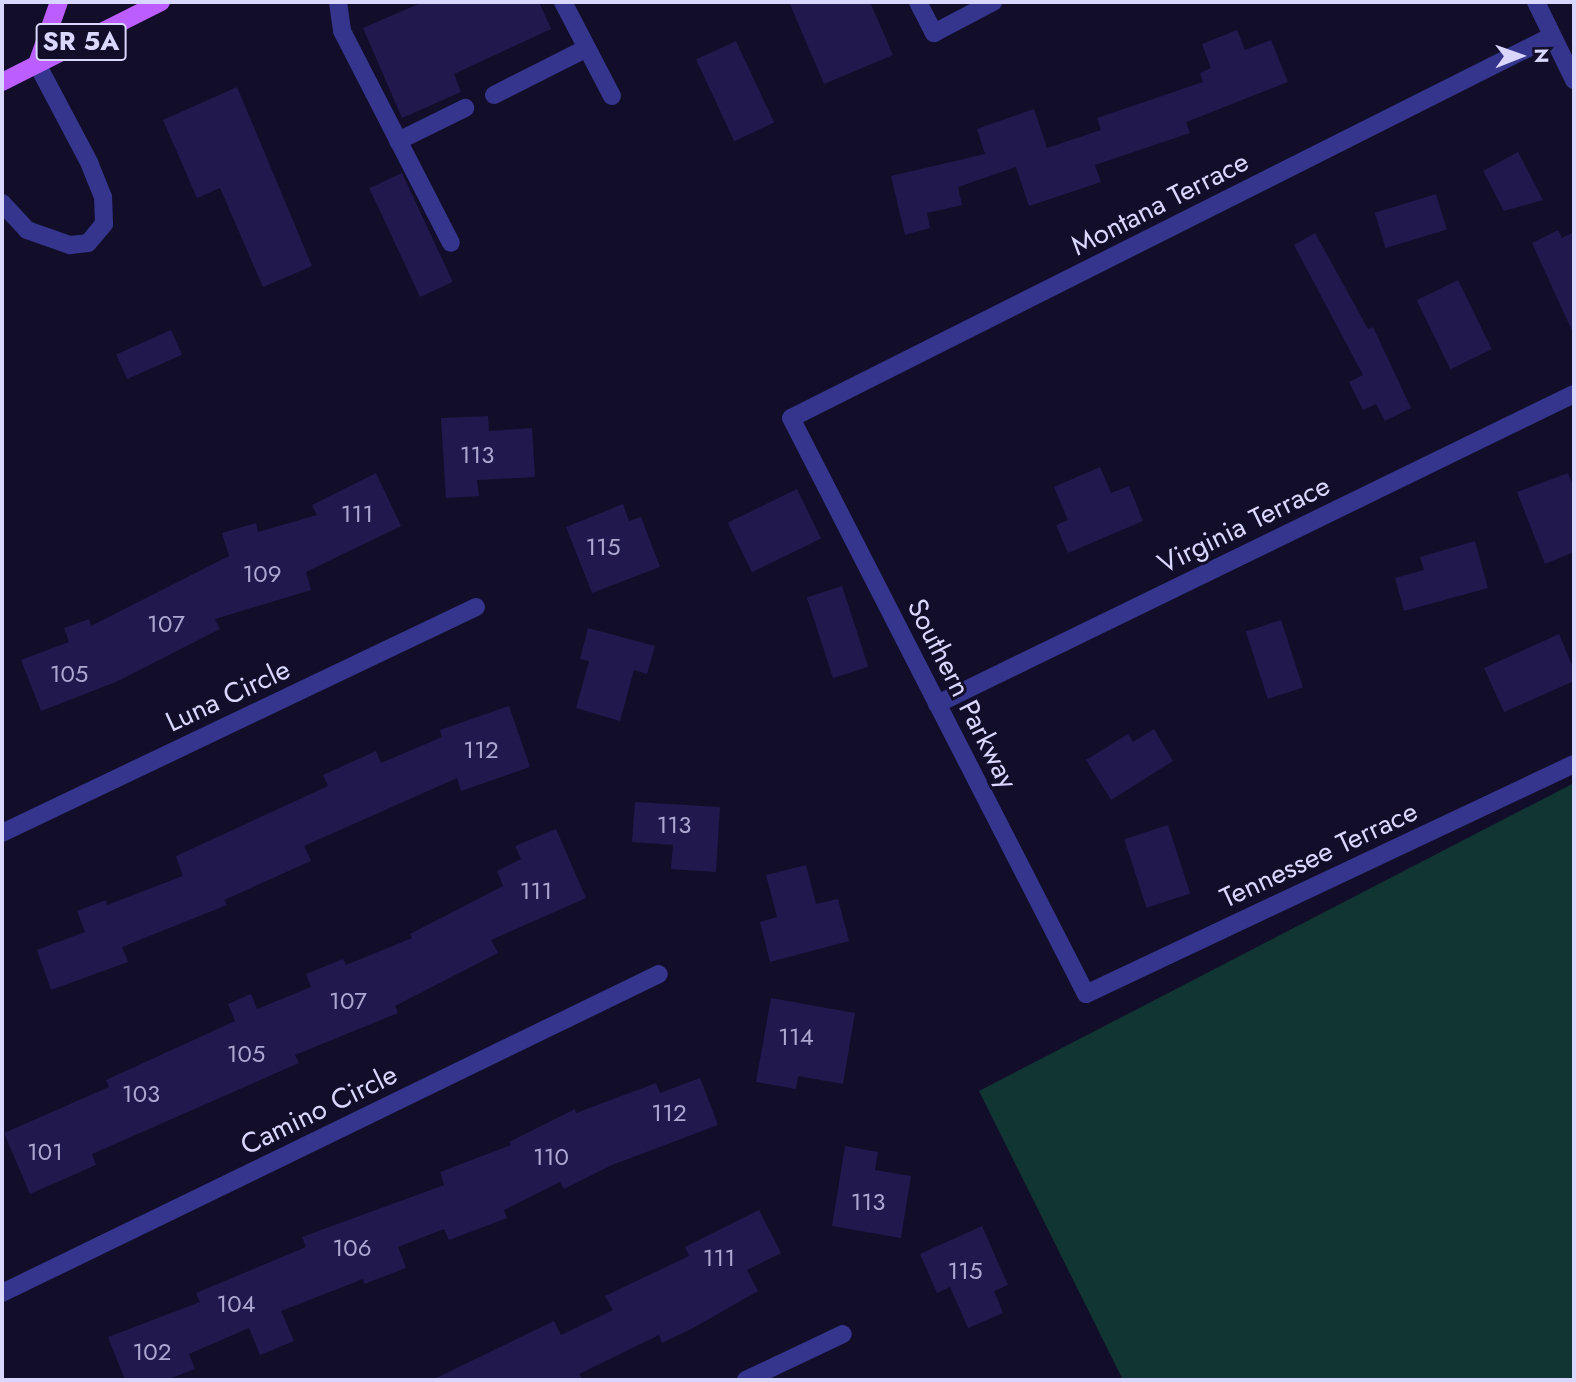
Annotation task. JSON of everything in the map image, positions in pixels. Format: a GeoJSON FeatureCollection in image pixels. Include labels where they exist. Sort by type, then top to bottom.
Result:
{"type":"FeatureCollection","features":[{"type":"Feature","properties":{"kind":"main road"},"geometry":{"type":"LineString","coordinates":[[37,64],[59,2]]}},
{"type":"Feature","properties":{"kind":"main road","name":"SR 5A"},"geometry":{"type":"LineString","coordinates":[[2,82],[161,2]]}},
{"type":"Feature","properties":{"kind":"street"},"geometry":{"type":"LineString","coordinates":[[338,2],[342,30],[451,243]]}},
{"type":"Feature","properties":{"kind":"street"},"geometry":{"type":"LineString","coordinates":[[563,2],[612,96]]}},
{"type":"Feature","properties":{"kind":"street"},"geometry":{"type":"LineString","coordinates":[[918,2],[934,33],[993,2]]}},
{"type":"Feature","properties":{"kind":"street"},"geometry":{"type":"LineString","coordinates":[[1536,2],[1574,80]]}},
{"type":"Feature","properties":{"kind":"street","name":"Montana Terrace"},"geometry":{"type":"LineString","coordinates":[[791,418],[1552,36]]}},
{"type":"Feature","properties":{"kind":"street"},"geometry":{"type":"LineString","coordinates":[[494,95],[587,48]]}},
{"type":"Feature","properties":{"kind":"street"},"geometry":{"type":"LineString","coordinates":[[2,203],[27,230],[69,245],[88,243],[104,224],[103,197],[90,164],[37,64]]}},
{"type":"Feature","properties":{"kind":"street"},"geometry":{"type":"LineString","coordinates":[[398,141],[465,108]]}},
{"type":"Feature","properties":{"kind":"street","name":"Virginia Terrace"},"geometry":{"type":"LineString","coordinates":[[936,704],[1574,394]]}},
{"type":"Feature","properties":{"kind":"street","name":"Southern Parkway"},"geometry":{"type":"LineString","coordinates":[[791,418],[1086,994]]}},
{"type":"Feature","properties":{"kind":"street","name":"Luna Circle"},"geometry":{"type":"LineString","coordinates":[[2,833],[476,607]]}},
{"type":"Feature","properties":{"kind":"street","name":"Tennessee Terrace"},"geometry":{"type":"LineString","coordinates":[[1086,994],[1574,764]]}},
{"type":"Feature","properties":{"kind":"street","name":"Camino Circle"},"geometry":{"type":"LineString","coordinates":[[2,1293],[659,974]]}},
{"type":"Feature","properties":{"kind":"street"},"geometry":{"type":"LineString","coordinates":[[747,1380],[843,1334]]}},
{"type":"Feature","properties":{"kind":"green space"},"geometry":{"type":"Polygon","coordinates":[[[1574,783],[1574,1380],[1123,1380],[979,1091],[1574,783]]]}},
{"type":"Feature","properties":{"kind":"building"},"geometry":{"type":"Polygon","coordinates":[[[423,2],[539,2],[551,29],[454,74],[461,92],[402,118],[363,28],[423,2]]]}},
{"type":"Feature","properties":{"kind":"building"},"geometry":{"type":"Polygon","coordinates":[[[789,2],[870,2],[893,55],[824,84],[789,2]]]}},
{"type":"Feature","properties":{"kind":"building"},"geometry":{"type":"Polygon","coordinates":[[[1237,30],[1245,50],[1271,40],[1288,82],[1186,122],[1190,133],[1095,165],[1101,182],[1029,206],[1016,167],[958,187],[962,205],[927,213],[930,228],[905,235],[891,176],[985,154],[977,129],[1034,109],[1047,148],[1101,130],[1097,118],[1203,82],[1200,73],[1211,68],[1202,44],[1237,30]]]}},
{"type":"Feature","properties":{"kind":"building"},"geometry":{"type":"Polygon","coordinates":[[[736,41],[774,123],[734,141],[696,60],[736,41]]]}},
{"type":"Feature","properties":{"kind":"building"},"geometry":{"type":"Polygon","coordinates":[[[237,87],[312,266],[263,287],[220,188],[197,198],[163,120],[237,87]]]}},
{"type":"Feature","properties":{"kind":"building"},"geometry":{"type":"Polygon","coordinates":[[[1518,152],[1543,200],[1504,211],[1483,171],[1518,152]]]}},
{"type":"Feature","properties":{"kind":"building"},"geometry":{"type":"Polygon","coordinates":[[[402,173],[453,282],[420,297],[369,188],[402,173]]]}},
{"type":"Feature","properties":{"kind":"building"},"geometry":{"type":"Polygon","coordinates":[[[1436,194],[1447,229],[1386,248],[1375,213],[1436,194]]]}},
{"type":"Feature","properties":{"kind":"building"},"geometry":{"type":"Polygon","coordinates":[[[1558,230],[1562,238],[1574,232],[1574,335],[1532,243],[1558,230]]]}},
{"type":"Feature","properties":{"kind":"building"},"geometry":{"type":"Polygon","coordinates":[[[1315,233],[1368,329],[1373,327],[1411,408],[1385,421],[1376,404],[1363,410],[1349,382],[1363,375],[1294,245],[1315,233]]]}},
{"type":"Feature","properties":{"kind":"building"},"geometry":{"type":"Polygon","coordinates":[[[1458,280],[1492,349],[1450,369],[1417,300],[1458,280]]]}},
{"type":"Feature","properties":{"kind":"building"},"geometry":{"type":"Polygon","coordinates":[[[171,330],[182,355],[127,379],[116,354],[171,330]]]}},
{"type":"Feature","properties":{"kind":"building"},"geometry":{"type":"Polygon","coordinates":[[[488,416],[489,431],[532,428],[535,477],[477,480],[479,496],[446,498],[441,418],[488,416]]]}},
{"type":"Feature","properties":{"kind":"building"},"geometry":{"type":"Polygon","coordinates":[[[1100,467],[1111,493],[1129,486],[1143,521],[1068,553],[1056,525],[1068,520],[1054,487],[1100,467]]]}},
{"type":"Feature","properties":{"kind":"building"},"geometry":{"type":"Polygon","coordinates":[[[376,473],[401,526],[306,572],[311,590],[215,619],[220,629],[116,682],[41,711],[21,660],[69,642],[64,628],[89,619],[91,626],[229,556],[222,533],[256,523],[258,532],[317,515],[312,505],[376,473]]]}},
{"type":"Feature","properties":{"kind":"building"},"geometry":{"type":"Polygon","coordinates":[[[1568,473],[1574,488],[1574,552],[1545,564],[1517,492],[1568,473]]]}},
{"type":"Feature","properties":{"kind":"building"},"geometry":{"type":"Polygon","coordinates":[[[797,489],[821,538],[752,572],[728,523],[797,489]]]}},
{"type":"Feature","properties":{"kind":"building"},"geometry":{"type":"Polygon","coordinates":[[[623,504],[629,521],[641,517],[660,567],[592,593],[566,527],[623,504]]]}},
{"type":"Feature","properties":{"kind":"building"},"geometry":{"type":"Polygon","coordinates":[[[1475,541],[1488,588],[1404,611],[1395,578],[1424,570],[1420,557],[1475,541]]]}},
{"type":"Feature","properties":{"kind":"building"},"geometry":{"type":"Polygon","coordinates":[[[842,586],[868,667],[833,678],[807,597],[842,586]]]}},
{"type":"Feature","properties":{"kind":"building"},"geometry":{"type":"Polygon","coordinates":[[[1281,620],[1303,688],[1268,699],[1246,631],[1281,620]]]}},
{"type":"Feature","properties":{"kind":"building"},"geometry":{"type":"Polygon","coordinates":[[[588,628],[655,646],[647,674],[634,670],[620,721],[576,708],[589,661],[580,659],[588,628]]]}},
{"type":"Feature","properties":{"kind":"building"},"geometry":{"type":"Polygon","coordinates":[[[1559,634],[1574,670],[1574,681],[1504,712],[1484,668],[1559,634]]]}},
{"type":"Feature","properties":{"kind":"building"},"geometry":{"type":"Polygon","coordinates":[[[509,706],[530,767],[461,791],[457,778],[304,846],[311,861],[224,900],[227,905],[122,947],[128,962],[51,990],[37,950],[85,932],[77,911],[106,900],[107,905],[183,876],[176,856],[328,786],[323,775],[376,751],[381,763],[442,737],[440,730],[509,706]]]}},
{"type":"Feature","properties":{"kind":"building"},"geometry":{"type":"Polygon","coordinates":[[[1154,729],[1173,761],[1111,800],[1086,760],[1128,734],[1133,742],[1154,729]]]}},
{"type":"Feature","properties":{"kind":"building"},"geometry":{"type":"Polygon","coordinates":[[[635,802],[720,807],[716,872],[671,869],[673,845],[632,842],[635,802]]]}},
{"type":"Feature","properties":{"kind":"building"},"geometry":{"type":"Polygon","coordinates":[[[1168,825],[1190,893],[1147,908],[1124,839],[1168,825]]]}},
{"type":"Feature","properties":{"kind":"building"},"geometry":{"type":"Polygon","coordinates":[[[556,829],[586,898],[491,940],[498,953],[395,1006],[398,1013],[295,1055],[299,1063],[92,1154],[96,1165],[30,1194],[4,1133],[109,1087],[106,1080],[235,1021],[228,1004],[251,994],[257,1009],[311,987],[306,974],[343,959],[346,965],[412,938],[410,934],[503,886],[497,871],[521,859],[515,846],[556,829]]]}},
{"type":"Feature","properties":{"kind":"building"},"geometry":{"type":"Polygon","coordinates":[[[806,865],[816,904],[838,899],[849,941],[770,962],[760,922],[777,917],[766,875],[806,865]]]}},
{"type":"Feature","properties":{"kind":"building"},"geometry":{"type":"Polygon","coordinates":[[[771,998],[855,1013],[843,1084],[798,1076],[796,1089],[756,1082],[771,998]]]}},
{"type":"Feature","properties":{"kind":"building"},"geometry":{"type":"Polygon","coordinates":[[[700,1078],[718,1125],[612,1165],[564,1189],[560,1182],[504,1210],[507,1218],[449,1240],[444,1229],[398,1247],[406,1268],[364,1284],[363,1279],[281,1311],[294,1341],[260,1355],[249,1328],[189,1354],[195,1369],[166,1380],[125,1380],[108,1337],[200,1302],[196,1293],[306,1247],[302,1237],[444,1185],[440,1172],[511,1145],[509,1142],[575,1109],[576,1113],[656,1083],[660,1093],[700,1078]]]}},
{"type":"Feature","properties":{"kind":"building"},"geometry":{"type":"Polygon","coordinates":[[[845,1146],[878,1152],[875,1170],[911,1176],[901,1238],[832,1226],[845,1146]]]}},
{"type":"Feature","properties":{"kind":"building"},"geometry":{"type":"Polygon","coordinates":[[[759,1210],[781,1253],[747,1270],[758,1291],[695,1327],[662,1343],[659,1335],[579,1374],[583,1380],[432,1380],[554,1321],[561,1335],[613,1310],[605,1296],[689,1256],[685,1247],[759,1210]]]}},
{"type":"Feature","properties":{"kind":"building"},"geometry":{"type":"Polygon","coordinates":[[[982,1226],[1008,1285],[994,1291],[1003,1313],[968,1328],[950,1287],[937,1293],[920,1254],[982,1226]]]}}]}
